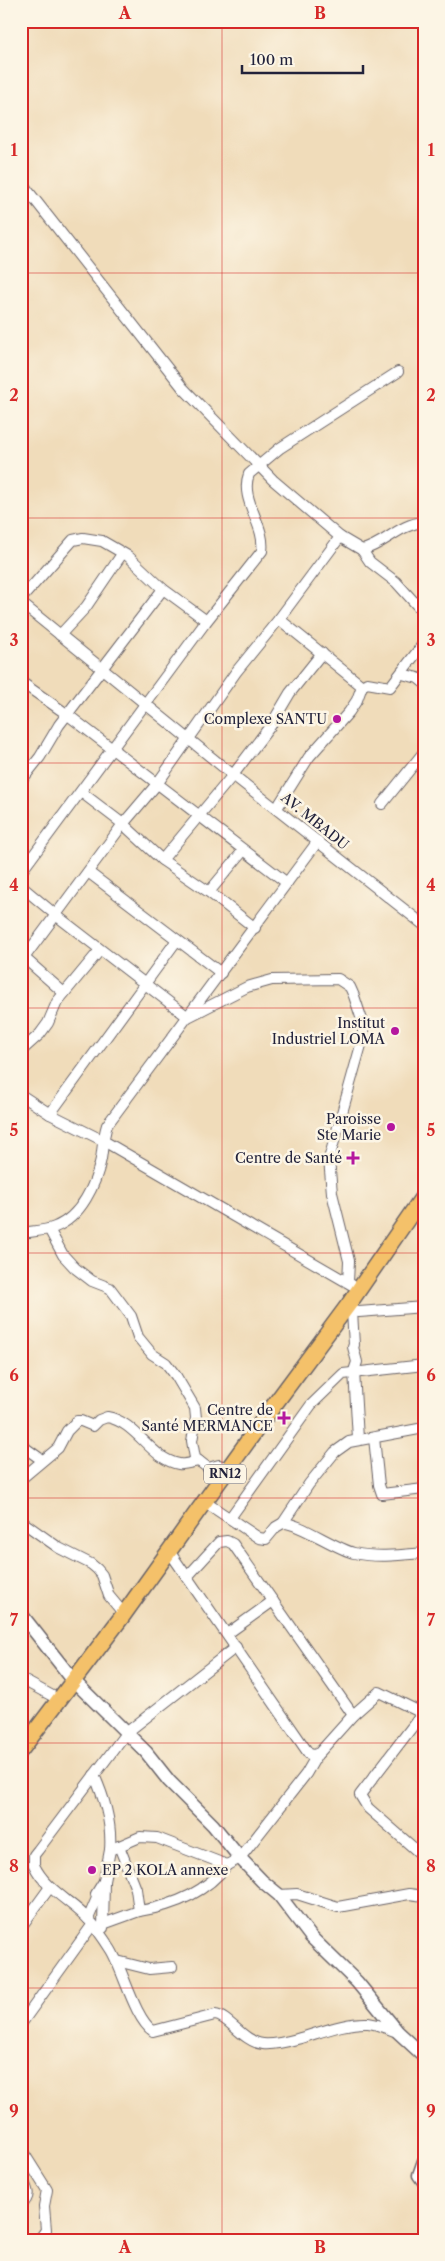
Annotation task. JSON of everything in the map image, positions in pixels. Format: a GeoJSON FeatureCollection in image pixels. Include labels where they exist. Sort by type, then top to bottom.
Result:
{"type":"FeatureCollection","features":[{"type":"Feature","properties":{"kind":"main road","name":"RN12"},"geometry":{"type":"LineString","coordinates":[[21,1750],[124,1614],[228,1468],[351,1308],[354,1286],[424,1195]]}},
{"type":"Feature","properties":{"kind":"street"},"geometry":{"type":"LineString","coordinates":[[21,182],[171,374],[273,480],[340,537],[362,550],[370,562],[396,582],[424,613]]}},
{"type":"Feature","properties":{"kind":"street"},"geometry":{"type":"LineString","coordinates":[[21,872],[205,623],[262,551],[262,536],[248,498],[247,483],[249,474],[258,465],[304,432],[398,372]]}},
{"type":"Feature","properties":{"kind":"street"},"geometry":{"type":"LineString","coordinates":[[362,550],[401,528],[424,522]]}},
{"type":"Feature","properties":{"kind":"street"},"geometry":{"type":"LineString","coordinates":[[64,993],[22,959],[123,824],[157,784],[236,672],[279,619],[340,537]]}},
{"type":"Feature","properties":{"kind":"street"},"geometry":{"type":"LineString","coordinates":[[21,598],[69,544],[77,538],[102,541],[132,559],[163,589],[204,619],[205,623]]}},
{"type":"Feature","properties":{"kind":"street"},"geometry":{"type":"LineString","coordinates":[[60,636],[86,607],[122,554]]}},
{"type":"Feature","properties":{"kind":"street"},"geometry":{"type":"LineString","coordinates":[[21,781],[40,757],[54,732],[163,589]]}},
{"type":"Feature","properties":{"kind":"street","name":"AV. MBADU"},"geometry":{"type":"LineString","coordinates":[[21,603],[233,775],[424,925]]}},
{"type":"Feature","properties":{"kind":"street"},"geometry":{"type":"LineString","coordinates":[[279,619],[362,686]]}},
{"type":"Feature","properties":{"kind":"street"},"geometry":{"type":"LineString","coordinates":[[277,808],[309,758],[349,712],[357,700],[362,686],[367,683],[389,688],[402,674],[424,643]]}},
{"type":"Feature","properties":{"kind":"street"},"geometry":{"type":"LineString","coordinates":[[162,860],[271,726],[290,693],[322,653]]}},
{"type":"Feature","properties":{"kind":"street"},"geometry":{"type":"LineString","coordinates":[[402,674],[418,678],[424,683]]}},
{"type":"Feature","properties":{"kind":"street"},"geometry":{"type":"LineString","coordinates":[[21,682],[68,715],[242,851],[287,883]]}},
{"type":"Feature","properties":{"kind":"street"},"geometry":{"type":"LineString","coordinates":[[382,804],[424,752]]}},
{"type":"Feature","properties":{"kind":"street"},"geometry":{"type":"LineString","coordinates":[[81,792],[123,824],[162,860],[209,892],[255,928]]}},
{"type":"Feature","properties":{"kind":"street"},"geometry":{"type":"LineString","coordinates":[[21,1233],[49,1229],[68,1220],[92,1188],[101,1158],[102,1140],[108,1125],[318,841]]}},
{"type":"Feature","properties":{"kind":"street"},"geometry":{"type":"LineString","coordinates":[[209,892],[242,851]]}},
{"type":"Feature","properties":{"kind":"street"},"geometry":{"type":"LineString","coordinates":[[88,872],[221,973]]}},
{"type":"Feature","properties":{"kind":"street"},"geometry":{"type":"LineString","coordinates":[[21,886],[56,916],[188,1017]]}},
{"type":"Feature","properties":{"kind":"street"},"geometry":{"type":"LineString","coordinates":[[50,1114],[143,983],[177,940]]}},
{"type":"Feature","properties":{"kind":"street"},"geometry":{"type":"LineString","coordinates":[[21,1051],[44,1028],[57,1002],[100,950]]}},
{"type":"Feature","properties":{"kind":"street"},"geometry":{"type":"LineString","coordinates":[[188,1017],[247,987],[272,980],[338,979],[350,987],[363,1022],[363,1038],[330,1159],[332,1193],[354,1286]]}},
{"type":"Feature","properties":{"kind":"street"},"geometry":{"type":"LineString","coordinates":[[21,1095],[50,1114],[102,1140],[354,1286]]}},
{"type":"Feature","properties":{"kind":"street"},"geometry":{"type":"LineString","coordinates":[[49,1229],[63,1255],[75,1268],[92,1281],[110,1288],[131,1316],[138,1337],[152,1354],[166,1363],[176,1376],[195,1408],[196,1418],[192,1441],[195,1458],[208,1468],[220,1465],[228,1468]]}},
{"type":"Feature","properties":{"kind":"street"},"geometry":{"type":"LineString","coordinates":[[358,1439],[354,1371],[357,1362],[353,1347],[351,1308],[376,1312],[424,1308]]}},
{"type":"Feature","properties":{"kind":"street"},"geometry":{"type":"LineString","coordinates":[[230,1518],[311,1405],[343,1374],[354,1371],[424,1365]]}},
{"type":"Feature","properties":{"kind":"street"},"geometry":{"type":"LineString","coordinates":[[21,1479],[58,1448],[67,1431],[77,1422],[82,1421],[93,1426],[99,1420],[107,1417],[131,1429],[155,1450],[173,1462],[179,1464],[198,1461]]}},
{"type":"Feature","properties":{"kind":"street"},"geometry":{"type":"LineString","coordinates":[[205,1502],[264,1539],[268,1538],[276,1527],[283,1523],[309,1484],[335,1452],[349,1442],[424,1428]]}},
{"type":"Feature","properties":{"kind":"street"},"geometry":{"type":"LineString","coordinates":[[374,1438],[378,1485],[382,1494],[424,1489]]}},
{"type":"Feature","properties":{"kind":"street"},"geometry":{"type":"LineString","coordinates":[[21,1445],[42,1460]]}},
{"type":"Feature","properties":{"kind":"street"},"geometry":{"type":"LineString","coordinates":[[21,1521],[59,1548],[92,1564],[102,1575],[109,1596],[124,1614]]}},
{"type":"Feature","properties":{"kind":"street"},"geometry":{"type":"LineString","coordinates":[[283,1523],[291,1523],[329,1544],[353,1553],[377,1556],[424,1553]]}},
{"type":"Feature","properties":{"kind":"street"},"geometry":{"type":"LineString","coordinates":[[187,1577],[212,1547],[219,1542],[227,1541],[240,1552],[353,1715]]}},
{"type":"Feature","properties":{"kind":"street"},"geometry":{"type":"LineString","coordinates":[[169,1551],[302,1746],[309,1754],[317,1755]]}},
{"type":"Feature","properties":{"kind":"street"},"geometry":{"type":"LineString","coordinates":[[227,1634],[273,1601]]}},
{"type":"Feature","properties":{"kind":"street"},"geometry":{"type":"LineString","coordinates":[[21,1614],[73,1680],[146,1752],[240,1858],[262,1881],[280,1895],[311,1937],[357,1982],[398,2032],[421,2051]]}},
{"type":"Feature","properties":{"kind":"street"},"geometry":{"type":"LineString","coordinates":[[236,1647],[126,1733],[34,1855],[36,1871],[50,1887],[95,1922],[117,1961],[140,2016],[152,2031],[215,2015],[222,2016],[236,2031],[264,2045],[285,2042],[361,2024],[379,2026],[398,2032]]}},
{"type":"Feature","properties":{"kind":"street"},"geometry":{"type":"LineString","coordinates":[[21,1679],[58,1699]]}},
{"type":"Feature","properties":{"kind":"street"},"geometry":{"type":"LineString","coordinates":[[95,1922],[164,1906],[203,1888],[219,1875],[227,1865],[240,1858],[306,1774],[317,1755],[353,1715],[379,1692],[423,1714],[360,1795],[368,1808],[424,1857]]}},
{"type":"Feature","properties":{"kind":"street"},"geometry":{"type":"LineString","coordinates":[[94,1776],[105,1798],[114,1848],[136,1889],[139,1911]]}},
{"type":"Feature","properties":{"kind":"street"},"geometry":{"type":"LineString","coordinates":[[114,1848],[140,1837],[157,1838],[227,1865]]}},
{"type":"Feature","properties":{"kind":"street"},"geometry":{"type":"LineString","coordinates":[[21,2024],[95,1922],[114,1848]]}},
{"type":"Feature","properties":{"kind":"street"},"geometry":{"type":"LineString","coordinates":[[95,1922],[96,1894],[104,1881]]}},
{"type":"Feature","properties":{"kind":"street"},"geometry":{"type":"LineString","coordinates":[[21,1927],[50,1887]]}},
{"type":"Feature","properties":{"kind":"street"},"geometry":{"type":"LineString","coordinates":[[280,1895],[297,1894],[338,1907],[408,1894],[424,1896]]}},
{"type":"Feature","properties":{"kind":"street"},"geometry":{"type":"LineString","coordinates":[[117,1961],[149,1969],[172,1967]]}},
{"type":"Feature","properties":{"kind":"street"},"geometry":{"type":"LineString","coordinates":[[21,2131],[23,2152],[21,2164],[22,2177],[27,2185],[28,2192],[25,2202],[21,2205]]}},
{"type":"Feature","properties":{"kind":"street"},"geometry":{"type":"LineString","coordinates":[[23,2152],[47,2190],[44,2206],[46,2230],[39,2240]]}},
{"type":"Feature","properties":{"kind":"street"},"geometry":{"type":"LineString","coordinates":[[424,2161],[419,2175],[424,2182]]}},
{"type":"Feature","properties":{"kind":"place","name":"Complexe SANTU"},"geometry":{"type":"Point","coordinates":[337,719]}},
{"type":"Feature","properties":{"kind":"place","name":"Institut Industriel LOMA"},"geometry":{"type":"Point","coordinates":[395,1031]}},
{"type":"Feature","properties":{"kind":"place","name":"Paroisse Ste Marie"},"geometry":{"type":"Point","coordinates":[391,1127]}},
{"type":"Feature","properties":{"kind":"place","name":"Centre de Santé"},"geometry":{"type":"Point","coordinates":[353,1158]}},
{"type":"Feature","properties":{"kind":"place","name":"Centre de Santé MERMANCE"},"geometry":{"type":"Point","coordinates":[284,1418]}},
{"type":"Feature","properties":{"kind":"place","name":"EP 2 KOLA annexe"},"geometry":{"type":"Point","coordinates":[92,1870]}}]}
